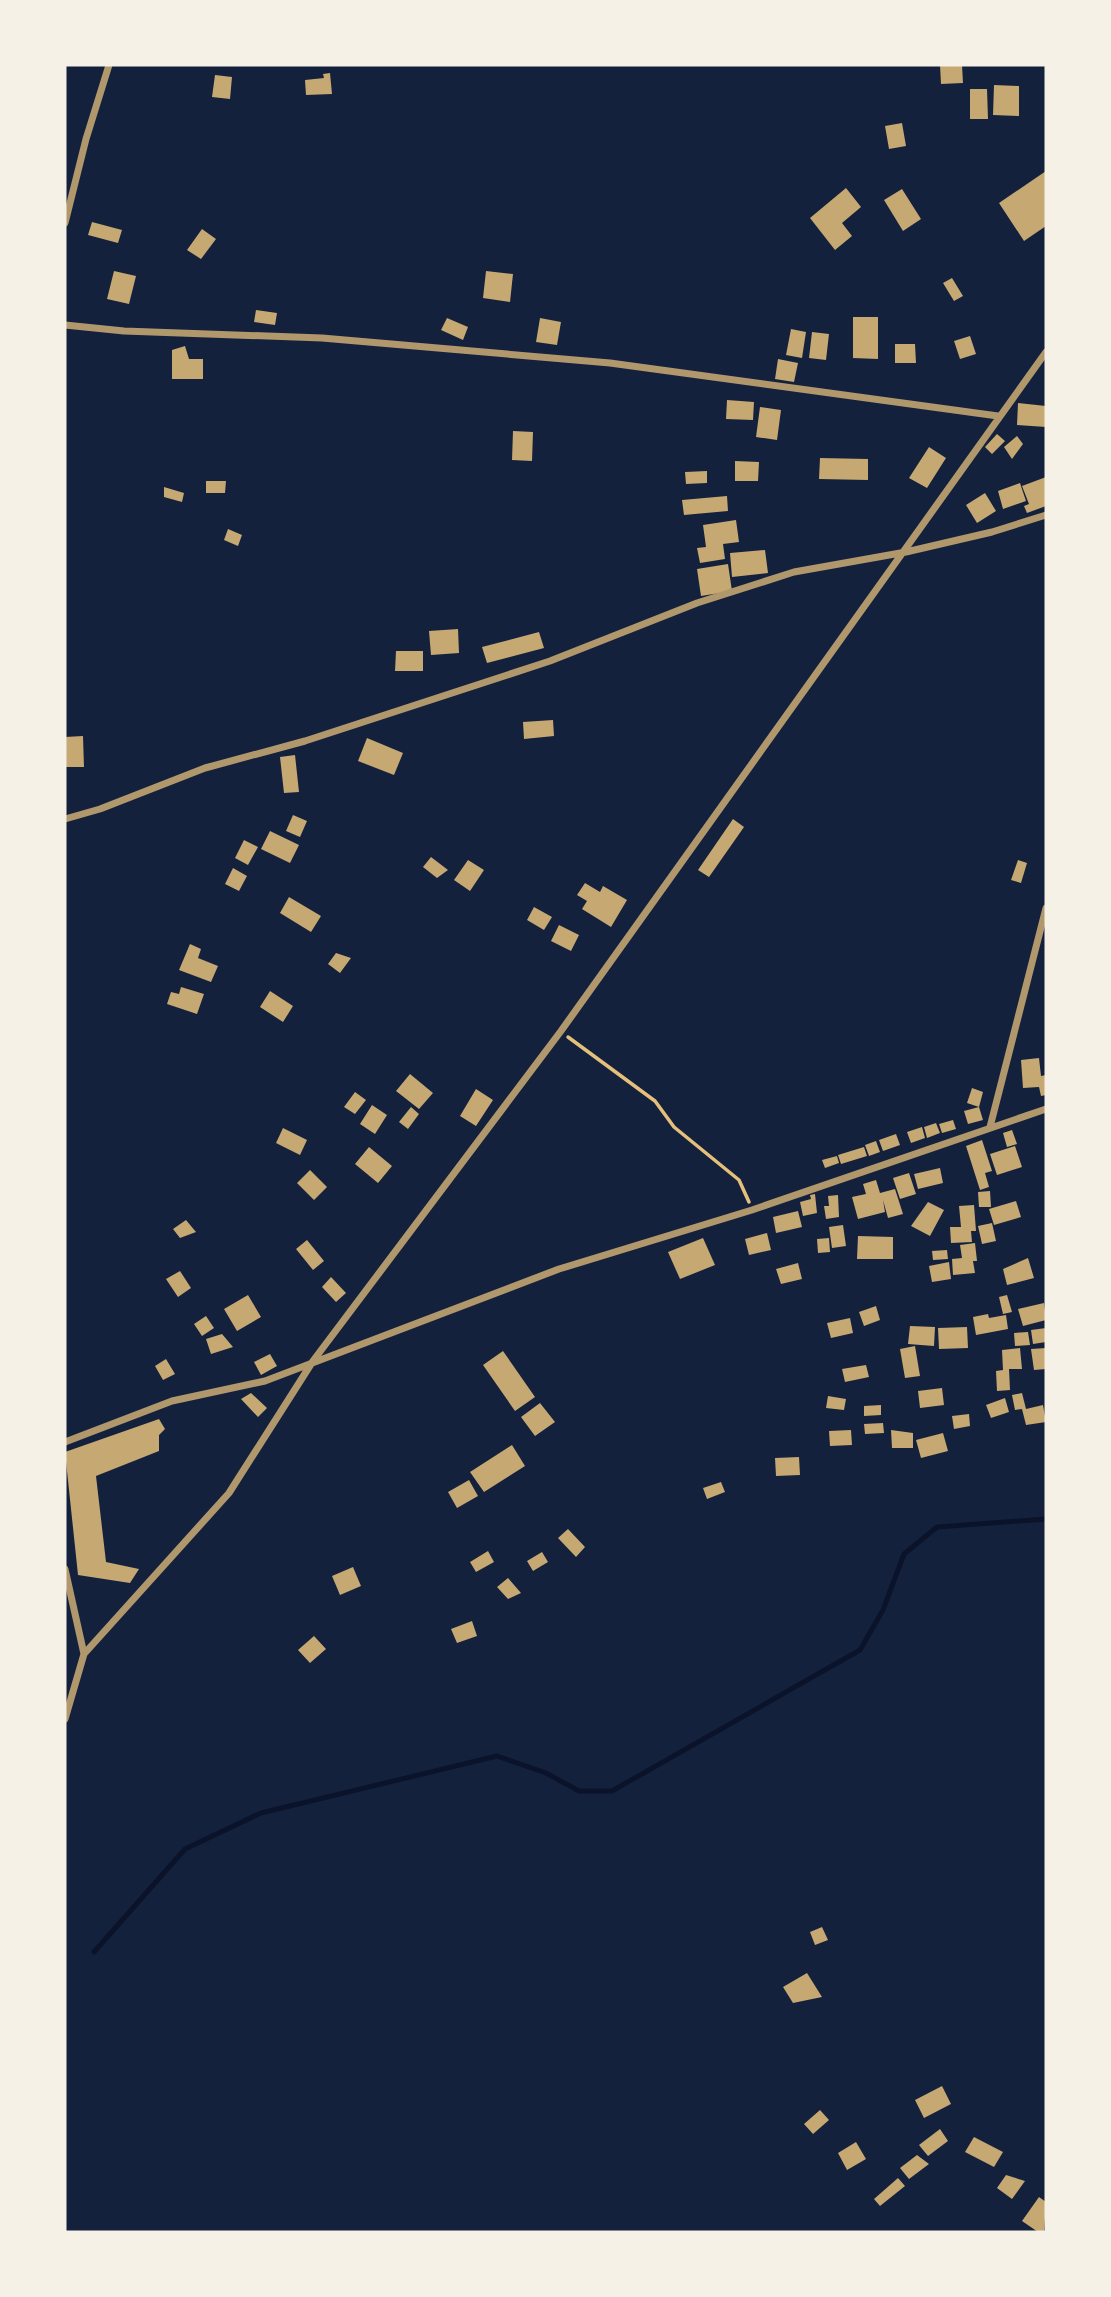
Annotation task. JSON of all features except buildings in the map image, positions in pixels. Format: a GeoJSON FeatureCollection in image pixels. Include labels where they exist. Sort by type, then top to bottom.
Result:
{"type":"FeatureCollection","features":[{"type":"Feature","properties":{"kind":"street"},"geometry":{"type":"LineString","coordinates":[[65,223],[86,139],[109,65]]}},
{"type":"Feature","properties":{"kind":"street"},"geometry":{"type":"LineString","coordinates":[[65,325],[124,331],[322,338],[610,363],[998,416]]}},
{"type":"Feature","properties":{"kind":"street"},"geometry":{"type":"LineString","coordinates":[[65,1719],[84,1654],[229,1493],[313,1361],[561,1031],[906,552],[998,416],[1046,352]]}},
{"type":"Feature","properties":{"kind":"street"},"geometry":{"type":"LineString","coordinates":[[65,819],[100,809],[205,768],[305,741],[550,661],[697,603],[794,572],[906,552],[992,532],[1046,515]]}},
{"type":"Feature","properties":{"kind":"street"},"geometry":{"type":"LineString","coordinates":[[990,1127],[1046,908]]}},
{"type":"Feature","properties":{"kind":"street"},"geometry":{"type":"LineString","coordinates":[[65,1442],[172,1401],[246,1387],[559,1269],[752,1210],[1046,1108]]}},
{"type":"Feature","properties":{"kind":"street"},"geometry":{"type":"LineString","coordinates":[[65,1569],[84,1654]]}},
{"type":"Feature","properties":{"kind":"path"},"geometry":{"type":"LineString","coordinates":[[561,1031],[655,1101],[674,1127],[739,1180],[752,1210]]}},
{"type":"Feature","properties":{"kind":"waterway"},"geometry":{"type":"LineString","coordinates":[[94,1952],[185,1849],[261,1813],[497,1756],[546,1773],[579,1791],[612,1791],[860,1650],[883,1610],[904,1554],[937,1527],[1046,1519]]}}]}
